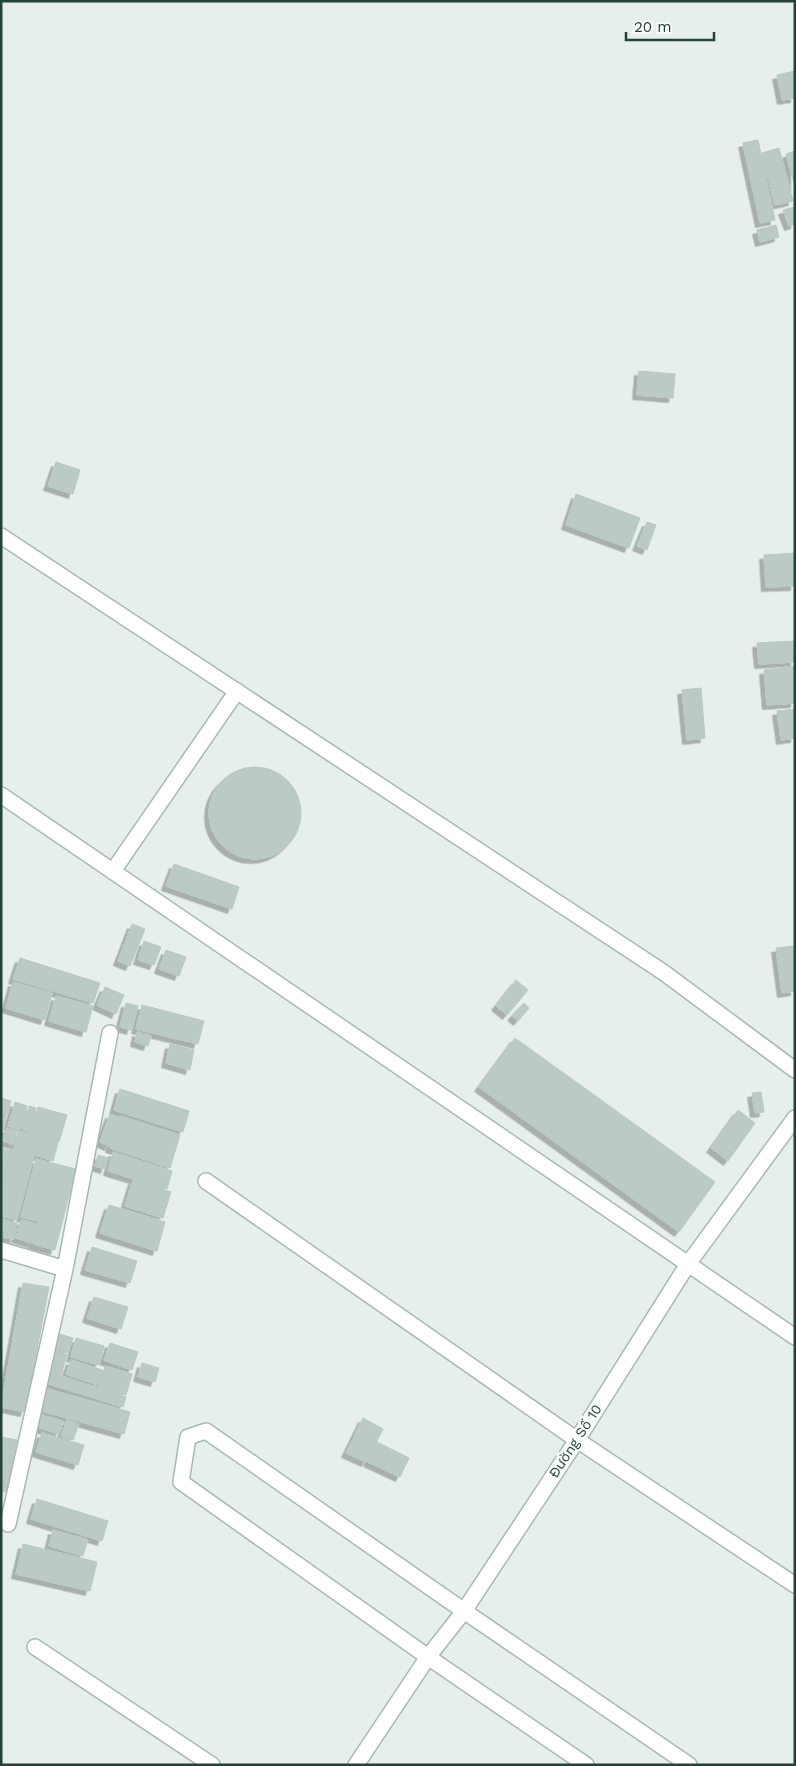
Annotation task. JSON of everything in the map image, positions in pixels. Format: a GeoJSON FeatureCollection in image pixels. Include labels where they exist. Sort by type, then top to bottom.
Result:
{"type":"FeatureCollection","features":[{"type":"Feature","properties":{"kind":"street"},"geometry":{"type":"LineString","coordinates":[[1,536],[663,972],[795,1070]]}},
{"type":"Feature","properties":{"kind":"street"},"geometry":{"type":"LineString","coordinates":[[113,871],[236,691]]}},
{"type":"Feature","properties":{"kind":"street"},"geometry":{"type":"LineString","coordinates":[[1,795],[795,1337]]}},
{"type":"Feature","properties":{"kind":"street"},"geometry":{"type":"LineString","coordinates":[[8,1524],[65,1268],[110,1034]]}},
{"type":"Feature","properties":{"kind":"street","name":"Đường Số 10"},"geometry":{"type":"LineString","coordinates":[[356,1765],[428,1657],[464,1611],[688,1264],[795,1118]]}},
{"type":"Feature","properties":{"kind":"street"},"geometry":{"type":"LineString","coordinates":[[206,1181],[576,1440],[795,1586]]}},
{"type":"Feature","properties":{"kind":"street"},"geometry":{"type":"LineString","coordinates":[[1,1250],[65,1268]]}},
{"type":"Feature","properties":{"kind":"street"},"geometry":{"type":"LineString","coordinates":[[586,1765],[428,1657],[181,1482],[188,1437],[206,1432],[689,1765]]}},
{"type":"Feature","properties":{"kind":"street"},"geometry":{"type":"LineString","coordinates":[[35,1647],[212,1765]]}},
{"type":"Feature","properties":{"kind":"building"},"geometry":{"type":"Polygon","coordinates":[[[795,71],[795,98],[782,100],[777,75],[795,71]]]}},
{"type":"Feature","properties":{"kind":"building"},"geometry":{"type":"Polygon","coordinates":[[[758,140],[775,220],[760,223],[743,143],[758,140]]]}},
{"type":"Feature","properties":{"kind":"building"},"geometry":{"type":"Polygon","coordinates":[[[779,148],[793,201],[775,205],[762,153],[779,148]]]}},
{"type":"Feature","properties":{"kind":"building"},"geometry":{"type":"Polygon","coordinates":[[[795,151],[795,187],[786,154],[795,151]]]}},
{"type":"Feature","properties":{"kind":"building"},"geometry":{"type":"Polygon","coordinates":[[[795,207],[795,224],[789,226],[783,210],[795,207]]]}},
{"type":"Feature","properties":{"kind":"building"},"geometry":{"type":"Polygon","coordinates":[[[776,225],[779,237],[760,242],[757,230],[776,225]]]}},
{"type":"Feature","properties":{"kind":"building"},"geometry":{"type":"Polygon","coordinates":[[[639,371],[675,374],[673,398],[637,395],[639,371]]]}},
{"type":"Feature","properties":{"kind":"building"},"geometry":{"type":"Polygon","coordinates":[[[56,462],[80,470],[73,494],[48,486],[56,462]]]}},
{"type":"Feature","properties":{"kind":"building"},"geometry":{"type":"Polygon","coordinates":[[[576,494],[640,518],[629,548],[566,525],[576,494]]]}},
{"type":"Feature","properties":{"kind":"building"},"geometry":{"type":"Polygon","coordinates":[[[647,522],[656,525],[647,550],[637,546],[647,522]]]}},
{"type":"Feature","properties":{"kind":"building"},"geometry":{"type":"Polygon","coordinates":[[[795,553],[795,586],[766,587],[764,555],[795,553]]]}},
{"type":"Feature","properties":{"kind":"building"},"geometry":{"type":"Polygon","coordinates":[[[795,641],[795,662],[759,664],[757,643],[795,641]]]}},
{"type":"Feature","properties":{"kind":"building"},"geometry":{"type":"Polygon","coordinates":[[[795,666],[795,703],[767,705],[764,670],[795,666]]]}},
{"type":"Feature","properties":{"kind":"building"},"geometry":{"type":"Polygon","coordinates":[[[701,688],[705,738],[687,740],[682,690],[701,688]]]}},
{"type":"Feature","properties":{"kind":"building"},"geometry":{"type":"Polygon","coordinates":[[[795,709],[795,738],[781,740],[777,711],[795,709]]]}},
{"type":"Feature","properties":{"kind":"building"},"geometry":{"type":"Polygon","coordinates":[[[255,767],[264,768],[281,775],[293,787],[300,804],[300,822],[293,839],[281,851],[264,858],[255,859],[246,858],[229,851],[217,839],[210,822],[209,813],[210,804],[217,787],[229,775],[246,768],[255,767]]]}},
{"type":"Feature","properties":{"kind":"building"},"geometry":{"type":"Polygon","coordinates":[[[174,864],[239,887],[232,909],[166,886],[174,864]]]}},
{"type":"Feature","properties":{"kind":"building"},"geometry":{"type":"Polygon","coordinates":[[[132,924],[145,929],[130,966],[118,961],[132,924]]]}},
{"type":"Feature","properties":{"kind":"building"},"geometry":{"type":"Polygon","coordinates":[[[144,941],[161,947],[154,965],[138,960],[144,941]]]}},
{"type":"Feature","properties":{"kind":"building"},"geometry":{"type":"Polygon","coordinates":[[[795,946],[795,991],[782,993],[776,948],[795,946]]]}},
{"type":"Feature","properties":{"kind":"building"},"geometry":{"type":"Polygon","coordinates":[[[166,950],[186,957],[179,976],[159,969],[166,950]]]}},
{"type":"Feature","properties":{"kind":"building"},"geometry":{"type":"Polygon","coordinates":[[[20,958],[100,983],[93,1003],[13,979],[20,958]]]}},
{"type":"Feature","properties":{"kind":"building"},"geometry":{"type":"Polygon","coordinates":[[[516,980],[528,990],[507,1015],[496,1006],[516,980]]]}},
{"type":"Feature","properties":{"kind":"building"},"geometry":{"type":"Polygon","coordinates":[[[13,982],[52,993],[45,1020],[6,1008],[13,982]]]}},
{"type":"Feature","properties":{"kind":"building"},"geometry":{"type":"Polygon","coordinates":[[[105,987],[124,995],[116,1014],[97,1005],[105,987]]]}},
{"type":"Feature","properties":{"kind":"building"},"geometry":{"type":"Polygon","coordinates":[[[56,996],[93,1006],[86,1032],[49,1021],[56,996]]]}},
{"type":"Feature","properties":{"kind":"building"},"geometry":{"type":"Polygon","coordinates":[[[126,1003],[138,1006],[131,1030],[120,1027],[126,1003]]]}},
{"type":"Feature","properties":{"kind":"building"},"geometry":{"type":"Polygon","coordinates":[[[524,1003],[529,1008],[518,1021],[512,1016],[524,1003]]]}},
{"type":"Feature","properties":{"kind":"building"},"geometry":{"type":"Polygon","coordinates":[[[142,1005],[204,1021],[198,1044],[136,1029],[142,1005]]]}},
{"type":"Feature","properties":{"kind":"building"},"geometry":{"type":"Polygon","coordinates":[[[137,1032],[151,1036],[148,1046],[135,1042],[137,1032]]]}},
{"type":"Feature","properties":{"kind":"building"},"geometry":{"type":"Polygon","coordinates":[[[515,1038],[715,1182],[679,1232],[479,1087],[515,1038]]]}},
{"type":"Feature","properties":{"kind":"building"},"geometry":{"type":"Polygon","coordinates":[[[170,1044],[194,1050],[190,1070],[166,1063],[170,1044]]]}},
{"type":"Feature","properties":{"kind":"building"},"geometry":{"type":"Polygon","coordinates":[[[120,1089],[189,1111],[183,1132],[114,1110],[120,1089]]]}},
{"type":"Feature","properties":{"kind":"building"},"geometry":{"type":"Polygon","coordinates":[[[761,1092],[764,1112],[755,1113],[752,1093],[761,1092]]]}},
{"type":"Feature","properties":{"kind":"building"},"geometry":{"type":"Polygon","coordinates":[[[1,1098],[11,1101],[1,1136],[1,1098]]]}},
{"type":"Feature","properties":{"kind":"building"},"geometry":{"type":"Polygon","coordinates":[[[15,1102],[27,1106],[20,1130],[8,1126],[15,1102]]]}},
{"type":"Feature","properties":{"kind":"building"},"geometry":{"type":"Polygon","coordinates":[[[29,1106],[36,1108],[30,1132],[22,1129],[29,1106]]]}},
{"type":"Feature","properties":{"kind":"building"},"geometry":{"type":"Polygon","coordinates":[[[38,1107],[67,1115],[59,1142],[31,1134],[38,1107]]]}},
{"type":"Feature","properties":{"kind":"building"},"geometry":{"type":"Polygon","coordinates":[[[738,1110],[755,1123],[728,1161],[711,1148],[738,1110]]]}},
{"type":"Feature","properties":{"kind":"building"},"geometry":{"type":"Polygon","coordinates":[[[110,1114],[119,1117],[109,1146],[100,1142],[110,1114]]]}},
{"type":"Feature","properties":{"kind":"building"},"geometry":{"type":"Polygon","coordinates":[[[120,1116],[180,1135],[170,1168],[110,1148],[120,1116]]]}},
{"type":"Feature","properties":{"kind":"building"},"geometry":{"type":"Polygon","coordinates":[[[6,1128],[17,1131],[14,1144],[3,1141],[6,1128]]]}},
{"type":"Feature","properties":{"kind":"building"},"geometry":{"type":"Polygon","coordinates":[[[19,1131],[58,1143],[53,1161],[14,1148],[19,1131]]]}},
{"type":"Feature","properties":{"kind":"building"},"geometry":{"type":"Polygon","coordinates":[[[1,1148],[11,1151],[1,1185],[1,1148]]]}},
{"type":"Feature","properties":{"kind":"building"},"geometry":{"type":"Polygon","coordinates":[[[12,1149],[34,1156],[17,1220],[1,1216],[1,1189],[12,1149]]]}},
{"type":"Feature","properties":{"kind":"building"},"geometry":{"type":"Polygon","coordinates":[[[113,1152],[172,1171],[167,1189],[108,1171],[113,1152]]]}},
{"type":"Feature","properties":{"kind":"building"},"geometry":{"type":"Polygon","coordinates":[[[98,1155],[108,1158],[105,1169],[95,1166],[98,1155]]]}},
{"type":"Feature","properties":{"kind":"building"},"geometry":{"type":"Polygon","coordinates":[[[36,1159],[76,1169],[55,1250],[33,1244],[38,1221],[21,1217],[36,1159]]]}},
{"type":"Feature","properties":{"kind":"building"},"geometry":{"type":"Polygon","coordinates":[[[133,1180],[171,1192],[163,1218],[125,1206],[133,1180]]]}},
{"type":"Feature","properties":{"kind":"building"},"geometry":{"type":"Polygon","coordinates":[[[109,1205],[165,1222],[157,1251],[100,1233],[109,1205]]]}},
{"type":"Feature","properties":{"kind":"building"},"geometry":{"type":"Polygon","coordinates":[[[1,1219],[17,1223],[14,1239],[1,1237],[1,1219]]]}},
{"type":"Feature","properties":{"kind":"building"},"geometry":{"type":"Polygon","coordinates":[[[21,1220],[37,1224],[32,1243],[16,1238],[21,1220]]]}},
{"type":"Feature","properties":{"kind":"building"},"geometry":{"type":"Polygon","coordinates":[[[92,1247],[137,1261],[130,1283],[85,1270],[92,1247]]]}},
{"type":"Feature","properties":{"kind":"building"},"geometry":{"type":"Polygon","coordinates":[[[23,1283],[49,1287],[25,1412],[1,1407],[23,1283]]]}},
{"type":"Feature","properties":{"kind":"building"},"geometry":{"type":"Polygon","coordinates":[[[94,1297],[128,1307],[121,1329],[87,1318],[94,1297]]]}},
{"type":"Feature","properties":{"kind":"building"},"geometry":{"type":"Polygon","coordinates":[[[56,1333],[73,1338],[68,1353],[51,1348],[56,1333]]]}},
{"type":"Feature","properties":{"kind":"building"},"geometry":{"type":"Polygon","coordinates":[[[76,1338],[104,1346],[99,1365],[71,1357],[76,1338]]]}},
{"type":"Feature","properties":{"kind":"building"},"geometry":{"type":"Polygon","coordinates":[[[110,1343],[138,1352],[132,1370],[104,1360],[110,1343]]]}},
{"type":"Feature","properties":{"kind":"building"},"geometry":{"type":"Polygon","coordinates":[[[55,1351],[67,1355],[61,1375],[49,1371],[55,1351]]]}},
{"type":"Feature","properties":{"kind":"building"},"geometry":{"type":"Polygon","coordinates":[[[71,1360],[102,1370],[98,1385],[66,1374],[71,1360]]]}},
{"type":"Feature","properties":{"kind":"building"},"geometry":{"type":"Polygon","coordinates":[[[142,1363],[159,1368],[155,1382],[138,1377],[142,1363]]]}},
{"type":"Feature","properties":{"kind":"building"},"geometry":{"type":"Polygon","coordinates":[[[105,1366],[132,1374],[126,1395],[99,1387],[105,1366]]]}},
{"type":"Feature","properties":{"kind":"building"},"geometry":{"type":"Polygon","coordinates":[[[52,1373],[126,1397],[123,1407],[49,1384],[52,1373]]]}},
{"type":"Feature","properties":{"kind":"building"},"geometry":{"type":"Polygon","coordinates":[[[48,1389],[130,1412],[124,1434],[42,1411],[48,1389]]]}},
{"type":"Feature","properties":{"kind":"building"},"geometry":{"type":"Polygon","coordinates":[[[41,1415],[63,1421],[59,1434],[37,1427],[41,1415]]]}},
{"type":"Feature","properties":{"kind":"building"},"geometry":{"type":"Polygon","coordinates":[[[363,1418],[383,1429],[366,1462],[346,1453],[363,1418]]]}},
{"type":"Feature","properties":{"kind":"building"},"geometry":{"type":"Polygon","coordinates":[[[67,1420],[79,1424],[73,1440],[61,1436],[67,1420]]]}},
{"type":"Feature","properties":{"kind":"building"},"geometry":{"type":"Polygon","coordinates":[[[42,1433],[84,1445],[78,1465],[36,1452],[42,1433]]]}},
{"type":"Feature","properties":{"kind":"building"},"geometry":{"type":"Polygon","coordinates":[[[1,1437],[17,1440],[6,1492],[1,1490],[1,1437]]]}},
{"type":"Feature","properties":{"kind":"building"},"geometry":{"type":"Polygon","coordinates":[[[377,1442],[409,1458],[400,1477],[368,1462],[377,1442]]]}},
{"type":"Feature","properties":{"kind":"building"},"geometry":{"type":"Polygon","coordinates":[[[37,1499],[108,1521],[102,1541],[31,1519],[37,1499]]]}},
{"type":"Feature","properties":{"kind":"building"},"geometry":{"type":"Polygon","coordinates":[[[53,1530],[88,1540],[83,1556],[49,1546],[53,1530]]]}},
{"type":"Feature","properties":{"kind":"building"},"geometry":{"type":"Polygon","coordinates":[[[23,1544],[97,1562],[90,1591],[16,1574],[23,1544]]]}}]}
